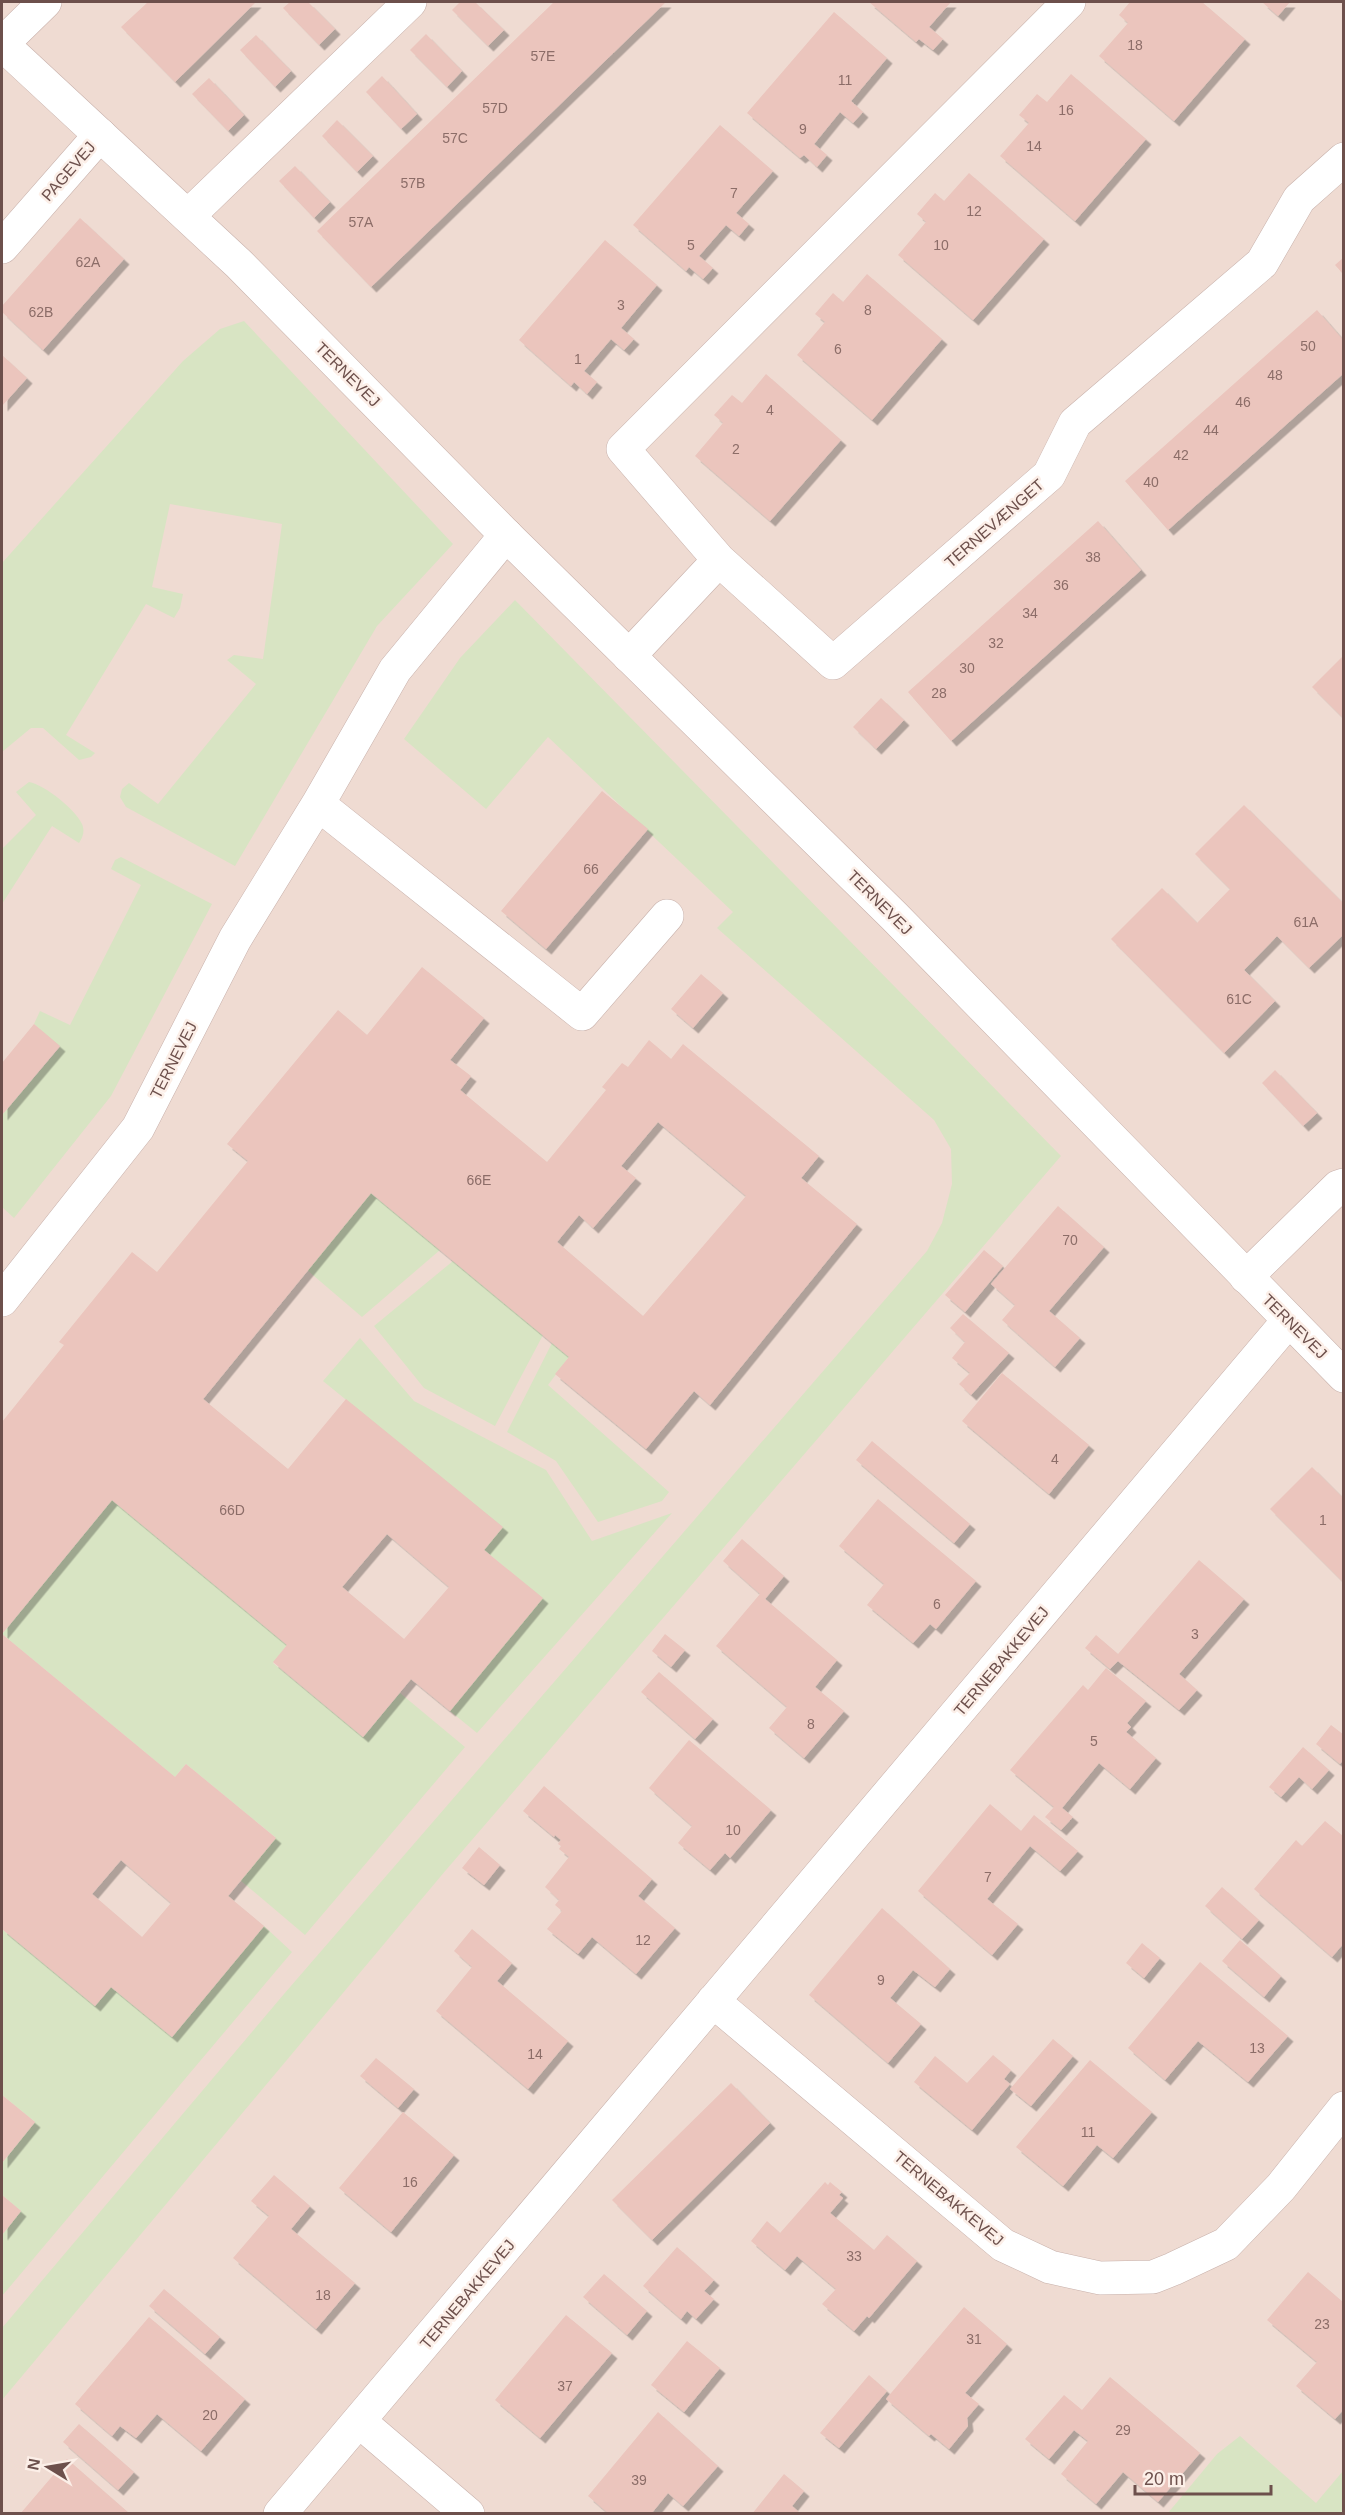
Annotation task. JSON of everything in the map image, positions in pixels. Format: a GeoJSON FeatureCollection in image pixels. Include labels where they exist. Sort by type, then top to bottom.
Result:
{"type":"FeatureCollection","features":[{"type":"Feature","properties":{"kind":"street"},"geometry":{"type":"LineString","coordinates":[[2,44],[45,2]]}},
{"type":"Feature","properties":{"kind":"street"},"geometry":{"type":"LineString","coordinates":[[188,216],[410,2]]}},
{"type":"Feature","properties":{"kind":"street","name":"TERNEVÆNGET"},"geometry":{"type":"LineString","coordinates":[[1069,2],[623,448],[719,560],[833,663],[1049,475],[1075,423],[1262,263],[1299,199],[1344,159]]}},
{"type":"Feature","properties":{"kind":"street","name":"TERNEVEJ"},"geometry":{"type":"LineString","coordinates":[[2,44],[239,264],[506,535],[894,916],[1344,1376]]}},
{"type":"Feature","properties":{"kind":"street","name":"PAGEVEJ"},"geometry":{"type":"LineString","coordinates":[[2,247],[100,135]]}},
{"type":"Feature","properties":{"kind":"street","name":"PAGEVEJ"},"geometry":{"type":"LineString","coordinates":[[2,211],[37,207]]}},
{"type":"Feature","properties":{"kind":"street","name":"TERNEVEJ"},"geometry":{"type":"LineString","coordinates":[[2,1300],[138,1128],[235,939],[318,804],[395,670],[506,535]]}},
{"type":"Feature","properties":{"kind":"street"},"geometry":{"type":"LineString","coordinates":[[629,656],[719,560]]}},
{"type":"Feature","properties":{"kind":"street"},"geometry":{"type":"LineString","coordinates":[[318,804],[582,1014],[667,916]]}},
{"type":"Feature","properties":{"kind":"street"},"geometry":{"type":"LineString","coordinates":[[1246,1277],[1338,1187],[1344,1185]]}},
{"type":"Feature","properties":{"kind":"street","name":"TERNEBAKKEVEJ"},"geometry":{"type":"LineString","coordinates":[[280,2514],[1289,1320]]}},
{"type":"Feature","properties":{"kind":"street","name":"TERNEBAKKEVEJ"},"geometry":{"type":"LineString","coordinates":[[713,2001],[1003,2245],[1050,2267],[1100,2278],[1153,2277],[1226,2244],[1281,2187],[1344,2108]]}},
{"type":"Feature","properties":{"kind":"street"},"geometry":{"type":"LineString","coordinates":[[359,2421],[468,2514]]}},
{"type":"Feature","properties":{"kind":"shaded area"},"geometry":{"type":"Polygon","coordinates":[[[2,2],[1343,2],[1343,2513],[2,2513],[2,2]]]}},
{"type":"Feature","properties":{"kind":"green space"},"geometry":{"type":"Polygon","coordinates":[[[244,321],[453,544],[377,626],[235,866],[126,807],[120,797],[122,789],[129,783],[158,804],[256,684],[227,660],[234,655],[263,659],[282,524],[170,504],[152,587],[183,594],[180,608],[174,618],[146,604],[66,735],[95,753],[91,757],[79,760],[43,728],[31,728],[2,752],[2,563],[183,361],[220,329],[244,321]]]}},
{"type":"Feature","properties":{"kind":"green space"},"geometry":{"type":"Polygon","coordinates":[[[515,600],[1061,1156],[446,1870],[2,2400],[2,2328],[284,1994],[927,1251],[942,1223],[952,1184],[951,1149],[934,1120],[717,928],[733,912],[548,737],[486,809],[404,739],[460,658],[515,600]]]}},
{"type":"Feature","properties":{"kind":"green space"},"geometry":{"type":"Polygon","coordinates":[[[29,782],[43,788],[66,805],[82,824],[83,834],[79,843],[52,826],[2,904],[2,849],[36,815],[16,792],[29,782]]]}},
{"type":"Feature","properties":{"kind":"green space"},"geometry":{"type":"Polygon","coordinates":[[[121,857],[212,904],[111,1096],[14,1218],[2,1207],[2,1115],[60,1047],[34,1024],[40,1011],[70,1025],[141,885],[111,869],[115,860],[121,857]]]}},
{"type":"Feature","properties":{"kind":"green space"},"geometry":{"type":"Polygon","coordinates":[[[371,1193],[440,1250],[362,1317],[307,1270],[371,1193]]]}},
{"type":"Feature","properties":{"kind":"green space"},"geometry":{"type":"Polygon","coordinates":[[[453,1261],[543,1335],[495,1426],[424,1388],[374,1326],[453,1261]]]}},
{"type":"Feature","properties":{"kind":"green space"},"geometry":{"type":"Polygon","coordinates":[[[360,1338],[414,1401],[546,1470],[592,1541],[672,1513],[477,1733],[450,1711],[542,1598],[484,1550],[502,1527],[323,1381],[360,1338]]]}},
{"type":"Feature","properties":{"kind":"green space"},"geometry":{"type":"Polygon","coordinates":[[[552,1343],[569,1357],[548,1385],[669,1492],[662,1501],[598,1522],[556,1461],[507,1432],[552,1343]]]}},
{"type":"Feature","properties":{"kind":"green space"},"geometry":{"type":"Polygon","coordinates":[[[112,1500],[287,1645],[273,1663],[363,1737],[400,1693],[465,1747],[305,1935],[240,1880],[275,1837],[186,1764],[175,1777],[2,1634],[112,1500]]]}},
{"type":"Feature","properties":{"kind":"green space"},"geometry":{"type":"Polygon","coordinates":[[[264,1926],[292,1952],[2,2296],[2,2235],[21,2211],[2,2195],[2,2163],[35,2122],[2,2095],[2,1929],[95,2006],[111,1987],[172,2037],[264,1926]]]}},
{"type":"Feature","properties":{"kind":"green space"},"geometry":{"type":"Polygon","coordinates":[[[1240,2436],[1316,2503],[1343,2471],[1343,2513],[1168,2513],[1217,2454],[1240,2436]]]}},
{"type":"Feature","properties":{"kind":"building"},"geometry":{"type":"Polygon","coordinates":[[[148,2],[256,2],[175,82],[121,27],[148,2]]]}},
{"type":"Feature","properties":{"kind":"building"},"geometry":{"type":"Polygon","coordinates":[[[290,2],[308,2],[335,29],[319,45],[283,8],[290,2]]]}},
{"type":"Feature","properties":{"kind":"building"},"geometry":{"type":"Polygon","coordinates":[[[460,2],[475,2],[504,30],[488,46],[452,10],[460,2]]]}},
{"type":"Feature","properties":{"kind":"building"},"geometry":{"type":"Polygon","coordinates":[[[554,2],[666,2],[371,287],[317,231],[554,2]]]}},
{"type":"Feature","properties":{"kind":"building"},"geometry":{"type":"Polygon","coordinates":[[[869,2],[951,2],[929,27],[943,39],[933,50],[919,39],[916,42],[869,2]]]}},
{"type":"Feature","properties":{"kind":"building"},"geometry":{"type":"Polygon","coordinates":[[[1130,2],[1202,2],[1245,39],[1174,121],[1099,56],[1128,23],[1119,15],[1130,2]]]}},
{"type":"Feature","properties":{"kind":"building"},"geometry":{"type":"Polygon","coordinates":[[[1262,2],[1290,2],[1278,16],[1262,2]]]}},
{"type":"Feature","properties":{"kind":"building"},"geometry":{"type":"Polygon","coordinates":[[[834,12],[887,58],[851,101],[863,112],[853,123],[840,112],[814,144],[827,155],[817,167],[804,155],[800,158],[747,113],[834,12]]]}},
{"type":"Feature","properties":{"kind":"building"},"geometry":{"type":"Polygon","coordinates":[[[426,34],[462,71],[447,87],[410,50],[426,34]]]}},
{"type":"Feature","properties":{"kind":"building"},"geometry":{"type":"Polygon","coordinates":[[[256,35],[291,71],[275,87],[240,50],[256,35]]]}},
{"type":"Feature","properties":{"kind":"building"},"geometry":{"type":"Polygon","coordinates":[[[1071,74],[1146,139],[1075,221],[1000,156],[1029,123],[1019,115],[1037,94],[1047,102],[1071,74]]]}},
{"type":"Feature","properties":{"kind":"building"},"geometry":{"type":"Polygon","coordinates":[[[382,76],[417,114],[401,129],[366,92],[382,76]]]}},
{"type":"Feature","properties":{"kind":"building"},"geometry":{"type":"Polygon","coordinates":[[[209,78],[244,115],[228,131],[192,94],[209,78]]]}},
{"type":"Feature","properties":{"kind":"building"},"geometry":{"type":"Polygon","coordinates":[[[337,120],[373,156],[357,172],[322,136],[337,120]]]}},
{"type":"Feature","properties":{"kind":"building"},"geometry":{"type":"Polygon","coordinates":[[[720,125],[773,171],[736,213],[749,224],[739,236],[726,225],[699,256],[713,268],[703,279],[689,267],[686,271],[633,225],[720,125]]]}},
{"type":"Feature","properties":{"kind":"building"},"geometry":{"type":"Polygon","coordinates":[[[295,166],[330,202],[314,218],[279,181],[295,166]]]}},
{"type":"Feature","properties":{"kind":"building"},"geometry":{"type":"Polygon","coordinates":[[[969,173],[1044,239],[973,320],[898,255],[926,222],[917,214],[935,193],[944,201],[969,173]]]}},
{"type":"Feature","properties":{"kind":"building"},"geometry":{"type":"Polygon","coordinates":[[[80,218],[124,259],[43,350],[2,312],[2,306],[80,218]]]}},
{"type":"Feature","properties":{"kind":"building"},"geometry":{"type":"Polygon","coordinates":[[[605,240],[657,285],[621,328],[634,339],[624,350],[611,339],[584,371],[597,382],[587,394],[574,382],[571,386],[519,340],[605,240]]]}},
{"type":"Feature","properties":{"kind":"building"},"geometry":{"type":"Polygon","coordinates":[[[1344,257],[1344,275],[1335,265],[1344,257]]]}},
{"type":"Feature","properties":{"kind":"building"},"geometry":{"type":"Polygon","coordinates":[[[867,274],[942,339],[872,420],[797,355],[825,322],[815,314],[833,293],[843,302],[867,274]]]}},
{"type":"Feature","properties":{"kind":"building"},"geometry":{"type":"Polygon","coordinates":[[[1317,310],[1344,341],[1344,373],[1168,530],[1125,481],[1317,310]]]}},
{"type":"Feature","properties":{"kind":"building"},"geometry":{"type":"Polygon","coordinates":[[[2,355],[27,378],[2,406],[2,355]]]}},
{"type":"Feature","properties":{"kind":"building"},"geometry":{"type":"Polygon","coordinates":[[[766,374],[841,440],[770,521],[695,456],[723,423],[714,415],[732,395],[742,403],[766,374]]]}},
{"type":"Feature","properties":{"kind":"building"},"geometry":{"type":"Polygon","coordinates":[[[1098,521],[1141,570],[951,741],[908,692],[1098,521]]]}},
{"type":"Feature","properties":{"kind":"building"},"geometry":{"type":"Polygon","coordinates":[[[1344,655],[1344,719],[1312,687],[1344,655]]]}},
{"type":"Feature","properties":{"kind":"building"},"geometry":{"type":"Polygon","coordinates":[[[881,698],[904,720],[876,749],[853,727],[881,698]]]}},
{"type":"Feature","properties":{"kind":"building"},"geometry":{"type":"Polygon","coordinates":[[[602,791],[648,829],[546,949],[501,911],[602,791]]]}},
{"type":"Feature","properties":{"kind":"building"},"geometry":{"type":"Polygon","coordinates":[[[1244,805],[1344,904],[1344,934],[1309,968],[1277,936],[1244,970],[1275,1001],[1224,1053],[1111,939],[1162,888],[1197,923],[1230,889],[1195,854],[1244,805]]]}},
{"type":"Feature","properties":{"kind":"building"},"geometry":{"type":"Polygon","coordinates":[[[422,967],[484,1018],[450,1060],[471,1076],[460,1090],[547,1162],[606,1090],[602,1087],[622,1063],[628,1067],[649,1040],[671,1059],[683,1044],[819,1156],[801,1178],[857,1224],[710,1405],[694,1391],[646,1449],[555,1374],[569,1357],[371,1193],[203,1399],[288,1469],[346,1399],[503,1527],[484,1550],[543,1598],[450,1711],[411,1679],[363,1737],[273,1662],[287,1645],[112,1500],[2,1634],[2,1422],[64,1345],[59,1342],[132,1252],[157,1272],[248,1161],[227,1144],[338,1010],[367,1035],[422,967]],[[658,1122],[621,1166],[636,1178],[593,1228],[579,1215],[557,1242],[643,1316],[746,1196],[658,1122]],[[387,1534],[342,1587],[404,1639],[449,1587],[387,1534]]]}},
{"type":"Feature","properties":{"kind":"building"},"geometry":{"type":"Polygon","coordinates":[[[701,974],[723,993],[693,1028],[671,1009],[701,974]]]}},
{"type":"Feature","properties":{"kind":"building"},"geometry":{"type":"Polygon","coordinates":[[[34,1024],[60,1046],[2,1115],[2,1063],[34,1024]]]}},
{"type":"Feature","properties":{"kind":"building"},"geometry":{"type":"Polygon","coordinates":[[[1275,1070],[1317,1113],[1303,1126],[1262,1083],[1275,1070]]]}},
{"type":"Feature","properties":{"kind":"building"},"geometry":{"type":"Polygon","coordinates":[[[1058,1206],[1104,1247],[1049,1311],[1080,1338],[1055,1367],[1002,1320],[1015,1305],[991,1284],[1058,1206]]]}},
{"type":"Feature","properties":{"kind":"building"},"geometry":{"type":"Polygon","coordinates":[[[984,1250],[1003,1266],[965,1312],[945,1295],[984,1250]]]}},
{"type":"Feature","properties":{"kind":"building"},"geometry":{"type":"Polygon","coordinates":[[[963,1314],[1009,1353],[971,1395],[959,1384],[970,1373],[952,1358],[965,1342],[950,1328],[963,1314]]]}},
{"type":"Feature","properties":{"kind":"building"},"geometry":{"type":"Polygon","coordinates":[[[1002,1373],[1089,1445],[1049,1494],[962,1421],[1002,1373]]]}},
{"type":"Feature","properties":{"kind":"building"},"geometry":{"type":"Polygon","coordinates":[[[872,1441],[970,1524],[954,1543],[856,1460],[872,1441]]]}},
{"type":"Feature","properties":{"kind":"building"},"geometry":{"type":"Polygon","coordinates":[[[1312,1467],[1344,1499],[1344,1583],[1270,1509],[1312,1467]]]}},
{"type":"Feature","properties":{"kind":"building"},"geometry":{"type":"Polygon","coordinates":[[[878,1499],[976,1581],[936,1629],[930,1624],[913,1643],[867,1605],[884,1584],[839,1546],[878,1499]]]}},
{"type":"Feature","properties":{"kind":"building"},"geometry":{"type":"Polygon","coordinates":[[[742,1539],[784,1576],[765,1599],[837,1660],[815,1687],[844,1711],[804,1758],[769,1728],[787,1707],[716,1646],[760,1594],[723,1561],[742,1539]]]}},
{"type":"Feature","properties":{"kind":"building"},"geometry":{"type":"Polygon","coordinates":[[[1199,1560],[1244,1599],[1179,1674],[1197,1690],[1179,1710],[1118,1661],[1110,1669],[1085,1648],[1096,1635],[1118,1654],[1199,1560]]]}},
{"type":"Feature","properties":{"kind":"building"},"geometry":{"type":"Polygon","coordinates":[[[2,1634],[175,1777],[186,1764],[276,1838],[228,1896],[264,1926],[172,2037],[111,1987],[95,2006],[2,1929],[2,1634]],[[121,1860],[92,1894],[142,1937],[171,1903],[121,1860]]]}},
{"type":"Feature","properties":{"kind":"building"},"geometry":{"type":"Polygon","coordinates":[[[665,1634],[685,1650],[671,1667],[652,1651],[665,1634]]]}},
{"type":"Feature","properties":{"kind":"building"},"geometry":{"type":"Polygon","coordinates":[[[1106,1668],[1146,1701],[1127,1723],[1131,1727],[1126,1732],[1156,1758],[1130,1789],[1099,1763],[1062,1808],[1073,1817],[1061,1830],[1045,1817],[1054,1807],[1010,1770],[1083,1685],[1088,1690],[1106,1668]]]}},
{"type":"Feature","properties":{"kind":"building"},"geometry":{"type":"Polygon","coordinates":[[[659,1672],[713,1719],[695,1739],[641,1692],[659,1672]]]}},
{"type":"Feature","properties":{"kind":"building"},"geometry":{"type":"Polygon","coordinates":[[[1331,1725],[1344,1735],[1344,1759],[1340,1764],[1316,1744],[1331,1725]]]}},
{"type":"Feature","properties":{"kind":"building"},"geometry":{"type":"Polygon","coordinates":[[[689,1740],[771,1810],[730,1858],[725,1853],[710,1870],[678,1843],[692,1826],[649,1788],[689,1740]]]}},
{"type":"Feature","properties":{"kind":"building"},"geometry":{"type":"Polygon","coordinates":[[[1303,1747],[1329,1770],[1312,1789],[1299,1777],[1281,1797],[1269,1787],[1303,1747]]]}},
{"type":"Feature","properties":{"kind":"building"},"geometry":{"type":"Polygon","coordinates":[[[544,1786],[652,1879],[638,1896],[675,1928],[636,1974],[592,1937],[578,1954],[547,1929],[562,1911],[555,1905],[559,1900],[545,1887],[569,1857],[559,1849],[561,1846],[558,1844],[561,1840],[555,1835],[554,1837],[523,1811],[544,1786]]]}},
{"type":"Feature","properties":{"kind":"building"},"geometry":{"type":"Polygon","coordinates":[[[990,1804],[1021,1831],[1034,1815],[1078,1851],[1060,1871],[1030,1846],[987,1899],[1018,1924],[992,1955],[918,1891],[990,1804]]]}},
{"type":"Feature","properties":{"kind":"building"},"geometry":{"type":"Polygon","coordinates":[[[1325,1821],[1344,1837],[1344,1943],[1332,1957],[1254,1889],[1296,1840],[1302,1846],[1325,1821]]]}},
{"type":"Feature","properties":{"kind":"building"},"geometry":{"type":"Polygon","coordinates":[[[479,1847],[500,1865],[484,1885],[462,1868],[479,1847]]]}},
{"type":"Feature","properties":{"kind":"building"},"geometry":{"type":"Polygon","coordinates":[[[1222,1887],[1259,1920],[1242,1939],[1205,1906],[1222,1887]]]}},
{"type":"Feature","properties":{"kind":"building"},"geometry":{"type":"Polygon","coordinates":[[[882,1908],[950,1969],[935,1987],[913,1970],[890,1998],[921,2024],[888,2063],[809,1995],[882,1908]]]}},
{"type":"Feature","properties":{"kind":"building"},"geometry":{"type":"Polygon","coordinates":[[[472,1929],[512,1963],[497,1981],[568,2041],[528,2089],[436,2011],[472,1967],[454,1951],[472,1929]]]}},
{"type":"Feature","properties":{"kind":"building"},"geometry":{"type":"Polygon","coordinates":[[[1240,1940],[1281,1976],[1264,1997],[1222,1961],[1240,1940]]]}},
{"type":"Feature","properties":{"kind":"building"},"geometry":{"type":"Polygon","coordinates":[[[1142,1943],[1160,1958],[1144,1978],[1126,1963],[1142,1943]]]}},
{"type":"Feature","properties":{"kind":"building"},"geometry":{"type":"Polygon","coordinates":[[[1200,1962],[1288,2036],[1248,2082],[1198,2041],[1165,2080],[1128,2048],[1200,1962]]]}},
{"type":"Feature","properties":{"kind":"building"},"geometry":{"type":"Polygon","coordinates":[[[1053,2039],[1073,2056],[1031,2106],[1010,2089],[1053,2039]]]}},
{"type":"Feature","properties":{"kind":"building"},"geometry":{"type":"Polygon","coordinates":[[[993,2055],[1011,2070],[1004,2079],[1010,2084],[972,2130],[914,2082],[935,2056],[967,2083],[993,2055]]]}},
{"type":"Feature","properties":{"kind":"building"},"geometry":{"type":"Polygon","coordinates":[[[376,2058],[414,2089],[398,2108],[360,2076],[376,2058]]]}},
{"type":"Feature","properties":{"kind":"building"},"geometry":{"type":"Polygon","coordinates":[[[1090,2060],[1152,2112],[1113,2158],[1097,2145],[1063,2186],[1016,2147],[1090,2060]]]}},
{"type":"Feature","properties":{"kind":"building"},"geometry":{"type":"Polygon","coordinates":[[[731,2083],[770,2123],[652,2240],[612,2200],[731,2083]]]}},
{"type":"Feature","properties":{"kind":"building"},"geometry":{"type":"Polygon","coordinates":[[[2,2095],[35,2122],[2,2163],[2,2095]]]}},
{"type":"Feature","properties":{"kind":"building"},"geometry":{"type":"Polygon","coordinates":[[[403,2112],[454,2155],[391,2232],[339,2188],[403,2112]]]}},
{"type":"Feature","properties":{"kind":"building"},"geometry":{"type":"Polygon","coordinates":[[[274,2175],[310,2206],[291,2229],[355,2283],[316,2329],[233,2258],[269,2216],[251,2201],[274,2175]]]}},
{"type":"Feature","properties":{"kind":"building"},"geometry":{"type":"Polygon","coordinates":[[[825,2182],[828,2185],[830,2182],[842,2192],[839,2195],[843,2198],[830,2213],[874,2250],[887,2235],[917,2261],[869,2318],[867,2316],[854,2331],[822,2304],[836,2289],[797,2256],[785,2270],[751,2241],[767,2221],[780,2233],[825,2182]]]}},
{"type":"Feature","properties":{"kind":"building"},"geometry":{"type":"Polygon","coordinates":[[[2,2195],[21,2211],[2,2235],[2,2195]]]}},
{"type":"Feature","properties":{"kind":"building"},"geometry":{"type":"Polygon","coordinates":[[[677,2247],[714,2280],[704,2291],[714,2299],[696,2319],[687,2311],[681,2319],[643,2286],[677,2247]]]}},
{"type":"Feature","properties":{"kind":"building"},"geometry":{"type":"Polygon","coordinates":[[[1308,2272],[1344,2303],[1344,2409],[1335,2419],[1296,2386],[1317,2362],[1267,2320],[1308,2272]]]}},
{"type":"Feature","properties":{"kind":"building"},"geometry":{"type":"Polygon","coordinates":[[[604,2274],[647,2311],[627,2335],[583,2297],[604,2274]]]}},
{"type":"Feature","properties":{"kind":"building"},"geometry":{"type":"Polygon","coordinates":[[[164,2289],[220,2337],[205,2354],[149,2306],[164,2289]]]}},
{"type":"Feature","properties":{"kind":"building"},"geometry":{"type":"Polygon","coordinates":[[[964,2307],[1007,2344],[965,2393],[979,2404],[967,2418],[968,2426],[949,2449],[931,2434],[929,2436],[886,2399],[964,2307]]]}},
{"type":"Feature","properties":{"kind":"building"},"geometry":{"type":"Polygon","coordinates":[[[566,2315],[612,2353],[540,2438],[495,2400],[566,2315]]]}},
{"type":"Feature","properties":{"kind":"building"},"geometry":{"type":"Polygon","coordinates":[[[149,2317],[245,2399],[201,2451],[157,2414],[136,2438],[120,2426],[112,2436],[75,2404],[149,2317]]]}},
{"type":"Feature","properties":{"kind":"building"},"geometry":{"type":"Polygon","coordinates":[[[687,2341],[720,2368],[684,2412],[651,2385],[687,2341]]]}},
{"type":"Feature","properties":{"kind":"building"},"geometry":{"type":"Polygon","coordinates":[[[869,2375],[887,2391],[839,2448],[820,2433],[869,2375]]]}},
{"type":"Feature","properties":{"kind":"building"},"geometry":{"type":"Polygon","coordinates":[[[1110,2377],[1200,2453],[1158,2502],[1123,2472],[1096,2504],[1061,2474],[1088,2441],[1074,2430],[1049,2459],[1025,2439],[1064,2395],[1082,2410],[1110,2377]]]}},
{"type":"Feature","properties":{"kind":"building"},"geometry":{"type":"Polygon","coordinates":[[[658,2412],[718,2466],[683,2506],[668,2493],[651,2514],[609,2514],[588,2496],[658,2412]]]}},
{"type":"Feature","properties":{"kind":"building"},"geometry":{"type":"Polygon","coordinates":[[[79,2424],[134,2472],[118,2490],[63,2442],[79,2424]]]}},
{"type":"Feature","properties":{"kind":"building"},"geometry":{"type":"Polygon","coordinates":[[[67,2459],[130,2514],[20,2514],[67,2459]]]}},
{"type":"Feature","properties":{"kind":"building"},"geometry":{"type":"Polygon","coordinates":[[[784,2474],[804,2491],[792,2506],[801,2514],[752,2514],[784,2474]]]}}]}
